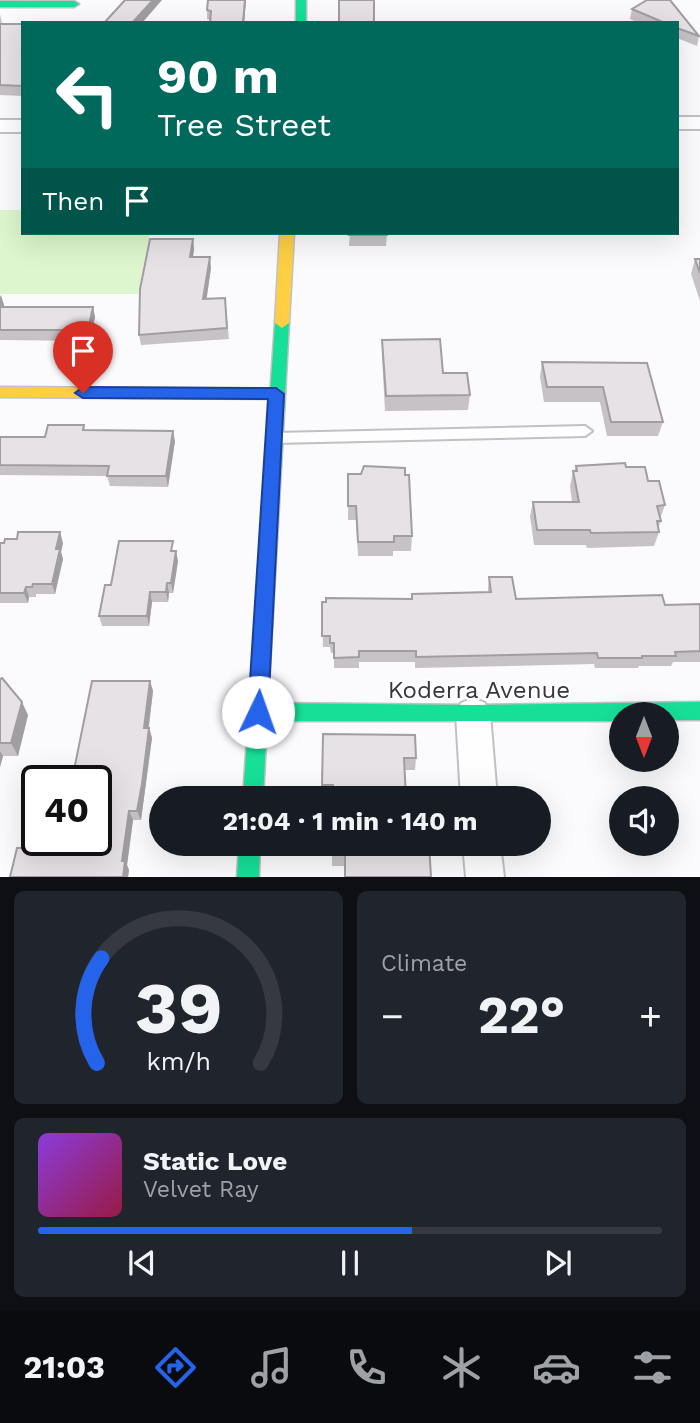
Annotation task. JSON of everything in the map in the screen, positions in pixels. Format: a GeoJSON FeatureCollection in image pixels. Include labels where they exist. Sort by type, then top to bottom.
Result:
{"type":"FeatureCollection","features":[{"type":"Feature","properties":{"kind":"street"},"geometry":{"type":"LineString","coordinates":[[301,0],[301,21]]}},
{"type":"Feature","properties":{"kind":"street"},"geometry":{"type":"LineString","coordinates":[[0,4],[74,4]]}},
{"type":"Feature","properties":{"kind":"street"},"geometry":{"type":"LineString","coordinates":[[679,123],[700,123]]}},
{"type":"Feature","properties":{"kind":"street"},"geometry":{"type":"LineString","coordinates":[[0,125],[21,126]]}},
{"type":"Feature","properties":{"kind":"street"},"geometry":{"type":"LineString","coordinates":[[254,786],[287,235]]}},
{"type":"Feature","properties":{"kind":"street"},"geometry":{"type":"LineString","coordinates":[[0,392],[276,394]]}},
{"type":"Feature","properties":{"kind":"street","name":"Koderra Avenue"},"geometry":{"type":"LineString","coordinates":[[258,712],[700,712]]}},
{"type":"Feature","properties":{"kind":"street"},"geometry":{"type":"LineString","coordinates":[[473,714],[478,786]]}},
{"type":"Feature","properties":{"kind":"street"},"geometry":{"type":"LineString","coordinates":[[248,877],[249,856]]}},
{"type":"Feature","properties":{"kind":"street"},"geometry":{"type":"LineString","coordinates":[[483,856],[485,877]]}},
{"type":"Feature","properties":{"kind":"lane"},"geometry":{"type":"LineString","coordinates":[[274,438],[585,430]]}},
{"type":"Feature","properties":{"kind":"green space"},"geometry":{"type":"Polygon","coordinates":[[[0,210],[21,210],[21,235],[150,235],[138,294],[0,294],[0,210]]]}},
{"type":"Feature","properties":{"kind":"building"},"geometry":{"type":"Polygon","coordinates":[[[125,0],[153,0],[134,21],[106,21],[125,0]]]}},
{"type":"Feature","properties":{"kind":"building"},"geometry":{"type":"Polygon","coordinates":[[[208,0],[245,0],[243,21],[210,21],[211,11],[207,10],[208,0]]]}},
{"type":"Feature","properties":{"kind":"building"},"geometry":{"type":"Polygon","coordinates":[[[339,0],[374,0],[374,21],[339,21],[339,0]]]}},
{"type":"Feature","properties":{"kind":"building"},"geometry":{"type":"Polygon","coordinates":[[[647,0],[670,0],[699,36],[679,29],[679,21],[660,21],[632,9],[647,0]]]}},
{"type":"Feature","properties":{"kind":"building"},"geometry":{"type":"Polygon","coordinates":[[[0,24],[21,24],[21,86],[0,85],[0,24]]]}},
{"type":"Feature","properties":{"kind":"building"},"geometry":{"type":"Polygon","coordinates":[[[150,239],[193,239],[190,257],[210,257],[203,299],[225,298],[227,328],[139,335],[140,289],[150,239]]]}},
{"type":"Feature","properties":{"kind":"building"},"geometry":{"type":"Polygon","coordinates":[[[695,259],[700,259],[700,273],[695,259]]]}},
{"type":"Feature","properties":{"kind":"building"},"geometry":{"type":"Polygon","coordinates":[[[0,307],[93,307],[88,330],[0,330],[0,307]]]}},
{"type":"Feature","properties":{"kind":"building"},"geometry":{"type":"Polygon","coordinates":[[[440,339],[443,373],[467,373],[470,395],[386,396],[382,340],[440,339]]]}},
{"type":"Feature","properties":{"kind":"building"},"geometry":{"type":"Polygon","coordinates":[[[542,362],[647,363],[663,422],[611,422],[603,387],[547,387],[542,362]]]}},
{"type":"Feature","properties":{"kind":"building"},"geometry":{"type":"Polygon","coordinates":[[[48,425],[84,425],[83,430],[173,431],[166,476],[107,476],[109,466],[0,465],[0,437],[45,437],[48,425]]]}},
{"type":"Feature","properties":{"kind":"building"},"geometry":{"type":"Polygon","coordinates":[[[625,463],[626,467],[645,467],[648,481],[659,481],[665,505],[657,506],[661,521],[657,521],[659,532],[591,533],[590,530],[537,530],[533,502],[579,502],[573,471],[577,471],[576,466],[625,463]]]}},
{"type":"Feature","properties":{"kind":"building"},"geometry":{"type":"Polygon","coordinates":[[[364,466],[405,468],[405,475],[409,475],[412,536],[394,536],[394,542],[358,542],[356,506],[348,506],[348,474],[361,474],[364,466]]]}},
{"type":"Feature","properties":{"kind":"building"},"geometry":{"type":"Polygon","coordinates":[[[18,532],[60,532],[56,549],[60,549],[52,584],[33,584],[32,587],[26,587],[24,593],[0,593],[0,543],[4,543],[5,539],[17,539],[18,532]]]}},
{"type":"Feature","properties":{"kind":"building"},"geometry":{"type":"Polygon","coordinates":[[[119,541],[173,541],[171,551],[176,551],[171,583],[167,583],[166,592],[150,592],[147,616],[99,616],[105,585],[111,585],[119,541]]]}},
{"type":"Feature","properties":{"kind":"building"},"geometry":{"type":"Polygon","coordinates":[[[489,577],[512,577],[516,599],[662,595],[665,605],[700,604],[700,651],[675,652],[676,656],[598,658],[597,653],[416,657],[416,651],[359,651],[359,657],[334,658],[334,643],[330,643],[330,636],[322,636],[322,602],[326,602],[326,598],[412,599],[412,594],[491,592],[489,577]]]}},
{"type":"Feature","properties":{"kind":"building"},"geometry":{"type":"Polygon","coordinates":[[[2,678],[22,702],[11,743],[0,743],[2,678]]]}},
{"type":"Feature","properties":{"kind":"building"},"geometry":{"type":"Polygon","coordinates":[[[92,681],[150,681],[144,728],[149,728],[142,784],[137,811],[129,811],[122,861],[125,861],[123,877],[10,877],[17,848],[21,848],[21,856],[112,856],[112,765],[75,765],[92,681]]]}},
{"type":"Feature","properties":{"kind":"building"},"geometry":{"type":"Polygon","coordinates":[[[323,734],[415,735],[416,758],[404,758],[405,786],[322,785],[323,734]]]}},
{"type":"Feature","properties":{"kind":"building"},"geometry":{"type":"Polygon","coordinates":[[[345,856],[430,856],[431,877],[345,877],[345,856]]]}},
{"type":"Feature","properties":{"kind":"traffic: fast"},"geometry":{"type":"LineString","coordinates":[[301,0],[301,21]]}},
{"type":"Feature","properties":{"kind":"traffic: fast"},"geometry":{"type":"LineString","coordinates":[[0,4],[74,4]]}},
{"type":"Feature","properties":{"kind":"traffic: fast"},"geometry":{"type":"LineString","coordinates":[[254,786],[282,323]]}},
{"type":"Feature","properties":{"kind":"traffic: fast"},"geometry":{"type":"LineString","coordinates":[[258,712],[473,714],[700,711]]}},
{"type":"Feature","properties":{"kind":"traffic: fast"},"geometry":{"type":"LineString","coordinates":[[248,877],[249,856]]}},
{"type":"Feature","properties":{"kind":"traffic: slow"},"geometry":{"type":"LineString","coordinates":[[282,323],[287,235]]}},
{"type":"Feature","properties":{"kind":"traffic: slow"},"geometry":{"type":"LineString","coordinates":[[0,392],[277,394]]}},
{"type":"Feature","properties":{"kind":"route"},"geometry":{"type":"LineString","coordinates":[[83,393],[276,394],[258,712]]}}]}
